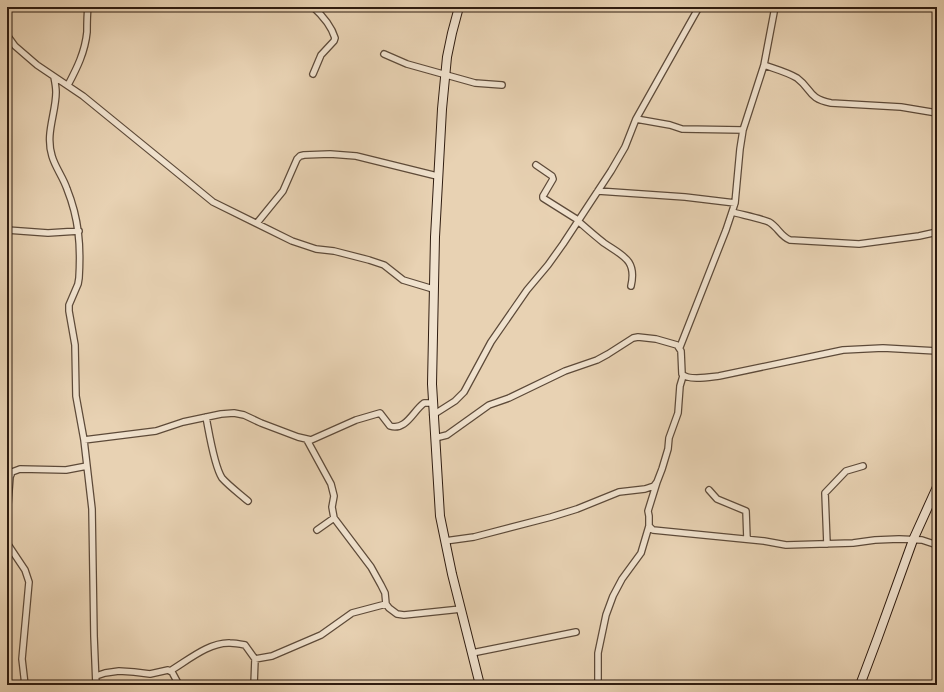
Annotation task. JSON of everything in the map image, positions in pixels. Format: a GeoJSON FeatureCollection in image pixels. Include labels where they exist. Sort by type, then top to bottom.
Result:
{"type":"FeatureCollection","features":[{"type":"Feature","properties":{"kind":"main road"},"geometry":{"type":"LineString","coordinates":[[459,7],[452,33],[445,74],[437,176],[433,415],[440,516],[461,610],[480,685]]}},
{"type":"Feature","properties":{"kind":"main road"},"geometry":{"type":"LineString","coordinates":[[860,685],[913,540],[937,487]]}},
{"type":"Feature","properties":{"kind":"street"},"geometry":{"type":"LineString","coordinates":[[68,85],[85,48],[88,7]]}},
{"type":"Feature","properties":{"kind":"street"},"geometry":{"type":"LineString","coordinates":[[313,7],[328,22],[335,38],[334,42],[322,55],[313,74]]}},
{"type":"Feature","properties":{"kind":"street"},"geometry":{"type":"LineString","coordinates":[[433,415],[455,401],[464,392],[491,342],[527,290],[556,254],[598,191],[625,148],[636,119],[699,7]]}},
{"type":"Feature","properties":{"kind":"street"},"geometry":{"type":"LineString","coordinates":[[598,685],[598,653],[606,615],[613,596],[622,579],[641,553],[649,526],[648,511],[668,449],[669,438],[678,413],[680,386],[683,376],[681,371],[680,347],[735,203],[743,130],[764,65],[775,7]]}},
{"type":"Feature","properties":{"kind":"street"},"geometry":{"type":"LineString","coordinates":[[7,35],[15,46],[37,66],[83,96],[213,202],[292,241],[316,249],[334,251],[376,263],[384,266],[403,280],[434,289]]}},
{"type":"Feature","properties":{"kind":"street"},"geometry":{"type":"LineString","coordinates":[[384,54],[407,64],[475,83],[502,85]]}},
{"type":"Feature","properties":{"kind":"street"},"geometry":{"type":"LineString","coordinates":[[764,65],[795,77],[804,84],[812,96],[820,101],[901,107],[937,113]]}},
{"type":"Feature","properties":{"kind":"street"},"geometry":{"type":"LineString","coordinates":[[54,77],[56,92],[50,143],[52,156],[70,196],[77,217],[79,231],[79,278],[68,311],[75,345],[76,396],[84,440],[92,509],[96,685]]}},
{"type":"Feature","properties":{"kind":"street"},"geometry":{"type":"LineString","coordinates":[[636,119],[670,125],[682,129],[743,130]]}},
{"type":"Feature","properties":{"kind":"street"},"geometry":{"type":"LineString","coordinates":[[257,223],[283,191],[297,159],[300,156],[330,154],[356,156],[437,176]]}},
{"type":"Feature","properties":{"kind":"street"},"geometry":{"type":"LineString","coordinates":[[536,165],[552,176],[553,179],[543,198],[578,220],[603,242],[626,258],[634,275],[631,286]]}},
{"type":"Feature","properties":{"kind":"street"},"geometry":{"type":"LineString","coordinates":[[598,191],[685,197],[735,203]]}},
{"type":"Feature","properties":{"kind":"street"},"geometry":{"type":"LineString","coordinates":[[732,212],[769,222],[784,238],[790,240],[859,244],[919,236],[937,232]]}},
{"type":"Feature","properties":{"kind":"street"},"geometry":{"type":"LineString","coordinates":[[7,230],[48,233],[79,231]]}},
{"type":"Feature","properties":{"kind":"street"},"geometry":{"type":"LineString","coordinates":[[435,438],[447,434],[489,405],[509,398],[565,371],[597,360],[633,338],[638,337],[656,339],[680,347]]}},
{"type":"Feature","properties":{"kind":"street"},"geometry":{"type":"LineString","coordinates":[[683,376],[700,378],[719,376],[843,350],[883,348],[937,352]]}},
{"type":"Feature","properties":{"kind":"street"},"geometry":{"type":"LineString","coordinates":[[84,440],[156,431],[183,422],[234,413],[244,415],[307,440],[316,438],[356,420],[380,413],[390,426],[397,427],[406,422],[421,405],[427,402],[433,403]]}},
{"type":"Feature","properties":{"kind":"street"},"geometry":{"type":"LineString","coordinates":[[206,418],[219,471],[223,478],[248,501]]}},
{"type":"Feature","properties":{"kind":"street"},"geometry":{"type":"LineString","coordinates":[[307,440],[331,484],[334,496],[332,507],[334,518],[371,567],[385,593],[386,604],[393,612],[404,615],[461,610]]}},
{"type":"Feature","properties":{"kind":"street"},"geometry":{"type":"LineString","coordinates":[[7,518],[10,477],[12,472],[20,469],[66,470],[87,466]]}},
{"type":"Feature","properties":{"kind":"street"},"geometry":{"type":"LineString","coordinates":[[827,544],[825,493],[846,471],[863,466]]}},
{"type":"Feature","properties":{"kind":"street"},"geometry":{"type":"LineString","coordinates":[[445,542],[474,537],[551,518],[619,492],[649,488],[654,486],[657,482]]}},
{"type":"Feature","properties":{"kind":"street"},"geometry":{"type":"LineString","coordinates":[[639,490],[653,495]]}},
{"type":"Feature","properties":{"kind":"street"},"geometry":{"type":"LineString","coordinates":[[709,490],[717,499],[746,511],[747,539]]}},
{"type":"Feature","properties":{"kind":"street"},"geometry":{"type":"LineString","coordinates":[[317,530],[334,518]]}},
{"type":"Feature","properties":{"kind":"street"},"geometry":{"type":"LineString","coordinates":[[649,526],[653,530],[747,539],[786,545],[853,543],[876,540],[922,540],[937,545]]}},
{"type":"Feature","properties":{"kind":"street"},"geometry":{"type":"LineString","coordinates":[[7,543],[25,570],[29,582],[22,659],[25,685]]}},
{"type":"Feature","properties":{"kind":"street"},"geometry":{"type":"LineString","coordinates":[[255,659],[272,656],[321,635],[352,613],[386,604]]}},
{"type":"Feature","properties":{"kind":"street"},"geometry":{"type":"LineString","coordinates":[[472,653],[576,632]]}},
{"type":"Feature","properties":{"kind":"street"},"geometry":{"type":"LineString","coordinates":[[96,676],[119,672],[150,674],[170,671],[203,650],[228,642],[245,645],[255,659],[254,685]]}},
{"type":"Feature","properties":{"kind":"street"},"geometry":{"type":"LineString","coordinates":[[170,671],[179,685]]}}]}
